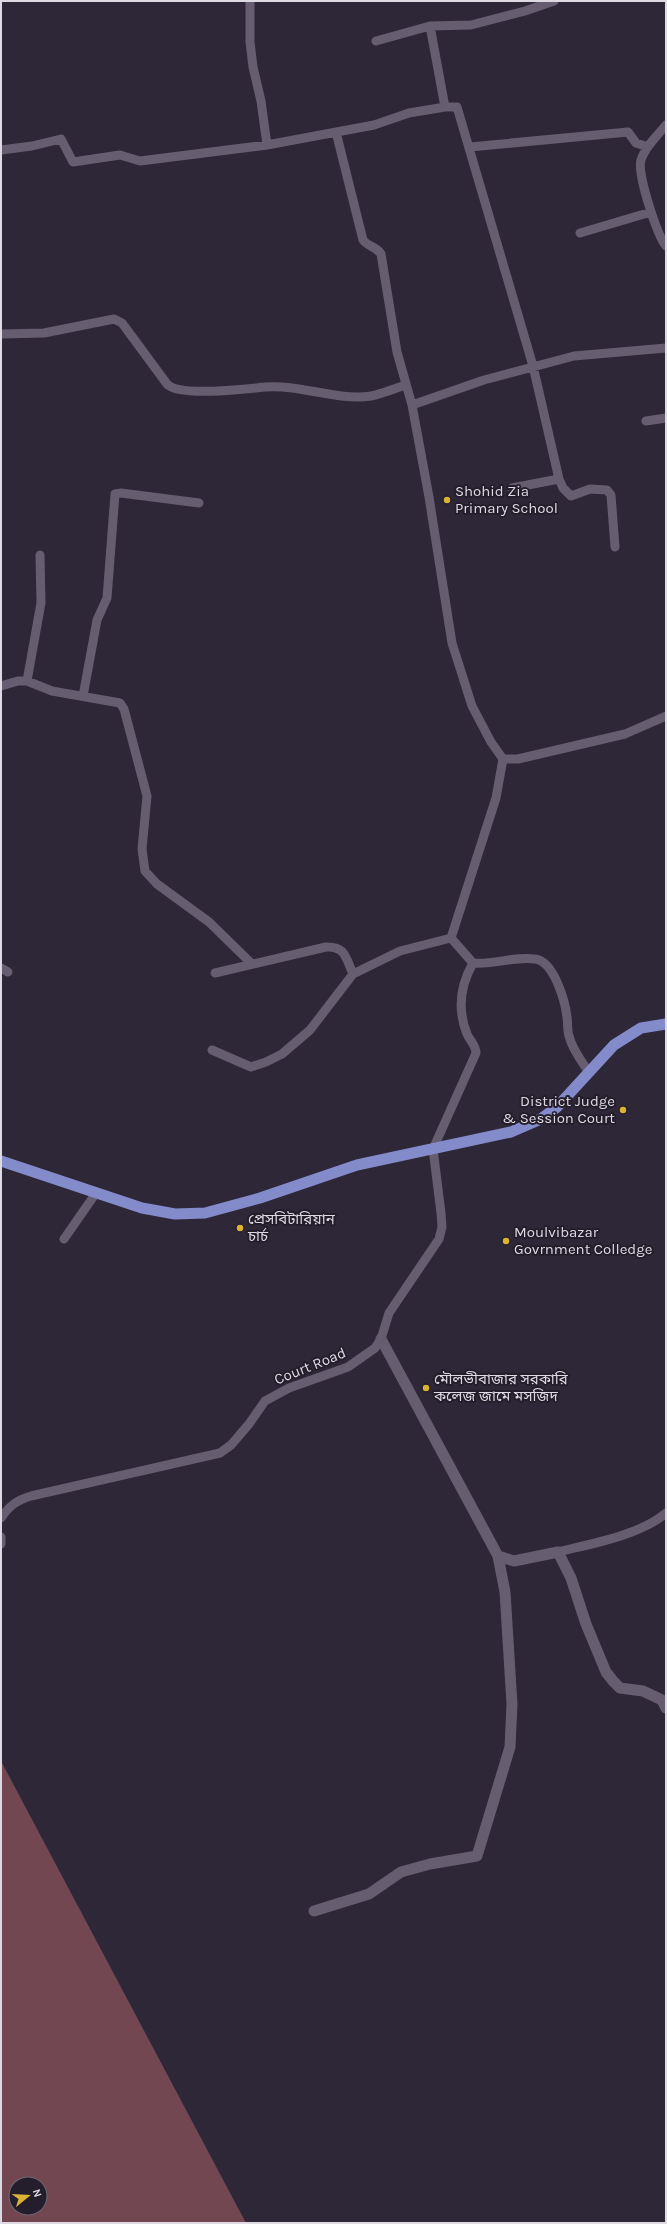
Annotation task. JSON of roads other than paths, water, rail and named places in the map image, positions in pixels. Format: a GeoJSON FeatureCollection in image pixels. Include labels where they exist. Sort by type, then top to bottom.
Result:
{"type":"FeatureCollection","features":[{"type":"Feature","properties":{"kind":"highway"},"geometry":{"type":"LineString","coordinates":[[1,1161],[142,1208],[175,1214],[205,1213],[260,1198],[357,1165],[511,1132],[541,1119],[556,1107],[588,1071],[614,1045],[641,1028],[666,1024]]}},
{"type":"Feature","properties":{"kind":"street"},"geometry":{"type":"LineString","coordinates":[[250,1],[250,42],[267,144]]}},
{"type":"Feature","properties":{"kind":"street"},"geometry":{"type":"LineString","coordinates":[[376,41],[430,26],[471,25],[525,12],[554,1]]}},
{"type":"Feature","properties":{"kind":"street"},"geometry":{"type":"LineString","coordinates":[[430,26],[445,107]]}},
{"type":"Feature","properties":{"kind":"street"},"geometry":{"type":"LineString","coordinates":[[1,150],[32,146],[61,139],[73,162],[77,163],[120,155],[140,160],[267,144],[374,125],[409,113],[445,107],[457,107],[459,109],[470,147],[496,246],[533,366],[559,479],[563,488],[571,496],[590,489],[607,490],[611,495],[615,546]]}},
{"type":"Feature","properties":{"kind":"street"},"geometry":{"type":"LineString","coordinates":[[666,124],[648,147],[640,164],[651,212],[660,237],[666,246]]}},
{"type":"Feature","properties":{"kind":"street"},"geometry":{"type":"LineString","coordinates":[[336,132],[363,240],[378,249],[381,254],[397,352],[412,404],[452,643],[472,706],[491,742],[503,759],[496,798],[451,938]]}},
{"type":"Feature","properties":{"kind":"street"},"geometry":{"type":"LineString","coordinates":[[470,147],[628,132],[636,143],[648,147]]}},
{"type":"Feature","properties":{"kind":"street"},"geometry":{"type":"LineString","coordinates":[[580,233],[651,212]]}},
{"type":"Feature","properties":{"kind":"street"},"geometry":{"type":"LineString","coordinates":[[1,334],[44,334],[114,319],[122,322],[167,384],[174,390],[221,391],[277,386],[334,395],[366,396],[406,385]]}},
{"type":"Feature","properties":{"kind":"street"},"geometry":{"type":"LineString","coordinates":[[412,404],[533,366],[574,356],[666,348]]}},
{"type":"Feature","properties":{"kind":"street"},"geometry":{"type":"LineString","coordinates":[[646,421],[666,418]]}},
{"type":"Feature","properties":{"kind":"street"},"geometry":{"type":"LineString","coordinates":[[512,488],[559,479]]}},
{"type":"Feature","properties":{"kind":"street"},"geometry":{"type":"LineString","coordinates":[[83,696],[97,620],[107,598],[116,494],[121,493],[199,503]]}},
{"type":"Feature","properties":{"kind":"street"},"geometry":{"type":"LineString","coordinates":[[27,681],[41,602],[40,555]]}},
{"type":"Feature","properties":{"kind":"street"},"geometry":{"type":"LineString","coordinates":[[1,686],[18,680],[27,681],[52,692],[114,700],[120,703],[124,709],[147,796],[142,849],[145,871],[157,884],[210,922],[252,964]]}},
{"type":"Feature","properties":{"kind":"street"},"geometry":{"type":"LineString","coordinates":[[503,759],[518,759],[624,734],[666,716]]}},
{"type":"Feature","properties":{"kind":"street"},"geometry":{"type":"LineString","coordinates":[[451,938],[473,963],[483,964],[518,958],[536,959],[546,963],[553,974],[563,1003],[572,1046],[588,1071]]}},
{"type":"Feature","properties":{"kind":"street"},"geometry":{"type":"LineString","coordinates":[[212,1050],[251,1067],[266,1062],[282,1054],[310,1030],[353,974],[400,951],[451,938]]}},
{"type":"Feature","properties":{"kind":"street"},"geometry":{"type":"LineString","coordinates":[[215,973],[326,947],[336,946],[342,950],[353,974]]}},
{"type":"Feature","properties":{"kind":"street"},"geometry":{"type":"LineString","coordinates":[[433,1149],[476,1053],[476,1048],[465,1029],[461,1001],[464,979],[473,963]]}},
{"type":"Feature","properties":{"kind":"street","name":"Court Road"},"geometry":{"type":"LineString","coordinates":[[1,1518],[9,1507],[19,1500],[31,1496],[88,1481],[173,1465],[220,1453],[231,1445],[249,1424],[265,1401],[289,1388],[348,1367],[375,1348],[381,1339],[389,1313],[439,1239],[442,1227],[433,1149]]}},
{"type":"Feature","properties":{"kind":"street"},"geometry":{"type":"LineString","coordinates":[[64,1240],[96,1193]]}},
{"type":"Feature","properties":{"kind":"street"},"geometry":{"type":"LineString","coordinates":[[314,1910],[369,1894],[401,1872],[430,1864],[477,1856],[510,1747],[512,1704],[506,1607],[498,1556],[381,1339]]}},
{"type":"Feature","properties":{"kind":"street"},"geometry":{"type":"LineString","coordinates":[[498,1556],[514,1561],[558,1552],[620,1536],[660,1519],[666,1513]]}},
{"type":"Feature","properties":{"kind":"street"},"geometry":{"type":"LineString","coordinates":[[558,1552],[571,1578],[586,1624],[606,1672],[620,1688],[643,1691],[662,1700],[666,1708]]}},
{"type":"Feature","properties":{"kind":"place","name":"Shohid Zia Primary School"},"geometry":{"type":"Point","coordinates":[447,500]}},
{"type":"Feature","properties":{"kind":"place","name":"District Judge & Session Court"},"geometry":{"type":"Point","coordinates":[623,1110]}},
{"type":"Feature","properties":{"kind":"place","name":"প্রেসবিটারিয়ান চার্চ"},"geometry":{"type":"Point","coordinates":[240,1228]}},
{"type":"Feature","properties":{"kind":"place","name":"Moulvibazar Govrnment Colledge"},"geometry":{"type":"Point","coordinates":[506,1241]}},
{"type":"Feature","properties":{"kind":"place","name":"মৌলভীবাজার সরকারি কলেজ জামে মসজিদ"},"geometry":{"type":"Point","coordinates":[426,1388]}}]}
